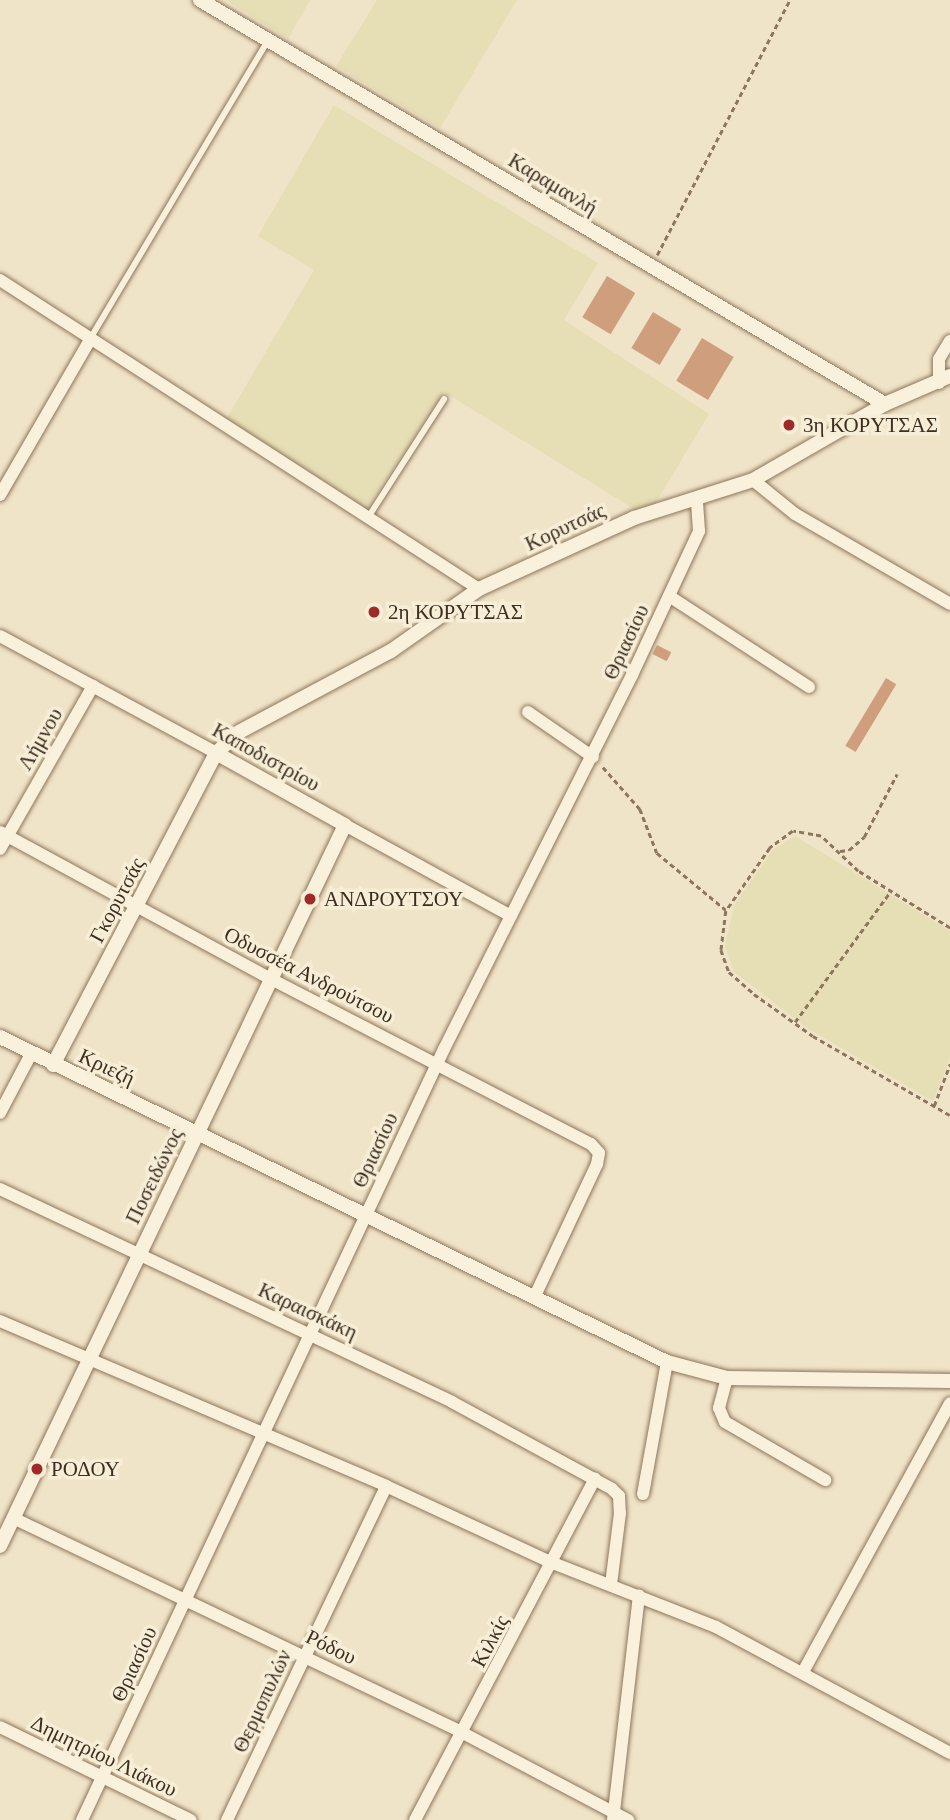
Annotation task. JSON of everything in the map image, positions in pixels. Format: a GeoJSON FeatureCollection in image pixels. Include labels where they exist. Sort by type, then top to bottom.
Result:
{"type":"FeatureCollection","features":[{"type":"Feature","properties":{"kind":"street","name":"Καραμανλή"},"geometry":{"type":"LineString","coordinates":[[200,0],[885,404]]}},
{"type":"Feature","properties":{"kind":"street"},"geometry":{"type":"LineString","coordinates":[[0,280],[479,589]]}},
{"type":"Feature","properties":{"kind":"street"},"geometry":{"type":"LineString","coordinates":[[0,495],[90,340]]}},
{"type":"Feature","properties":{"kind":"street"},"geometry":{"type":"LineString","coordinates":[[945,380],[939,359],[950,341]]}},
{"type":"Feature","properties":{"kind":"street","name":"Κορυτσάς"},"geometry":{"type":"LineString","coordinates":[[216,753],[239,732],[391,651],[479,589],[615,526],[753,480],[885,404],[945,380]]}},
{"type":"Feature","properties":{"kind":"street"},"geometry":{"type":"LineString","coordinates":[[753,480],[795,514],[950,604]]}},
{"type":"Feature","properties":{"kind":"street","name":"Θριασίου"},"geometry":{"type":"LineString","coordinates":[[82,1820],[437,1063],[593,757],[669,596],[699,531],[697,499]]}},
{"type":"Feature","properties":{"kind":"street"},"geometry":{"type":"LineString","coordinates":[[669,596],[809,687]]}},
{"type":"Feature","properties":{"kind":"street","name":"Καποδιστρίου"},"geometry":{"type":"LineString","coordinates":[[0,636],[511,916]]}},
{"type":"Feature","properties":{"kind":"street","name":"Λήμνου"},"geometry":{"type":"LineString","coordinates":[[0,849],[3,834],[93,686]]}},
{"type":"Feature","properties":{"kind":"street"},"geometry":{"type":"LineString","coordinates":[[528,712],[593,757]]}},
{"type":"Feature","properties":{"kind":"street","name":"Γκορυτσάς"},"geometry":{"type":"LineString","coordinates":[[53,1065],[216,753]]}},
{"type":"Feature","properties":{"kind":"street","name":"Ποσειδώνος"},"geometry":{"type":"LineString","coordinates":[[0,1546],[345,825]]}},
{"type":"Feature","properties":{"kind":"street","name":"Οδυσσέα Ανδρούτσου"},"geometry":{"type":"LineString","coordinates":[[3,834],[271,979],[591,1144],[599,1153],[534,1298]]}},
{"type":"Feature","properties":{"kind":"street","name":"Κριεζή"},"geometry":{"type":"LineString","coordinates":[[0,1037],[667,1362],[727,1378],[950,1381]]}},
{"type":"Feature","properties":{"kind":"street"},"geometry":{"type":"LineString","coordinates":[[0,1112],[31,1054]]}},
{"type":"Feature","properties":{"kind":"street","name":"Καραισκάκη"},"geometry":{"type":"LineString","coordinates":[[0,1189],[310,1333],[595,1478],[620,1496],[611,1584]]}},
{"type":"Feature","properties":{"kind":"street"},"geometry":{"type":"LineString","coordinates":[[0,1321],[89,1361],[264,1432],[553,1563],[639,1595],[804,1670],[950,1753]]}},
{"type":"Feature","properties":{"kind":"street"},"geometry":{"type":"LineString","coordinates":[[643,1494],[667,1362]]}},
{"type":"Feature","properties":{"kind":"street"},"geometry":{"type":"LineString","coordinates":[[727,1378],[719,1408],[725,1422],[825,1480]]}},
{"type":"Feature","properties":{"kind":"street"},"geometry":{"type":"LineString","coordinates":[[804,1670],[950,1403]]}},
{"type":"Feature","properties":{"kind":"street","name":"Κιλκίς"},"geometry":{"type":"LineString","coordinates":[[415,1820],[553,1563],[595,1478]]}},
{"type":"Feature","properties":{"kind":"street","name":"Θερμοπυλών"},"geometry":{"type":"LineString","coordinates":[[227,1820],[386,1486]]}},
{"type":"Feature","properties":{"kind":"street","name":"Ρόδου"},"geometry":{"type":"LineString","coordinates":[[13,1518],[463,1732],[613,1816],[628,1820]]}},
{"type":"Feature","properties":{"kind":"street"},"geometry":{"type":"LineString","coordinates":[[613,1816],[639,1595]]}},
{"type":"Feature","properties":{"kind":"street","name":"Δημητρίου Λιάκου"},"geometry":{"type":"LineString","coordinates":[[0,1727],[191,1820]]}},
{"type":"Feature","properties":{"kind":"lane"},"geometry":{"type":"LineString","coordinates":[[90,340],[268,40]]}},
{"type":"Feature","properties":{"kind":"lane"},"geometry":{"type":"LineString","coordinates":[[369,516],[444,399]]}},
{"type":"Feature","properties":{"kind":"path"},"geometry":{"type":"LineString","coordinates":[[651,266],[790,0]]}},
{"type":"Feature","properties":{"kind":"path"},"geometry":{"type":"LineString","coordinates":[[593,757],[640,809],[657,853],[726,911]]}},
{"type":"Feature","properties":{"kind":"path"},"geometry":{"type":"LineString","coordinates":[[839,851],[849,850],[864,837],[897,774]]}},
{"type":"Feature","properties":{"kind":"path"},"geometry":{"type":"LineString","coordinates":[[950,928],[858,871],[821,835],[807,831],[780,837],[726,911],[721,950],[729,972],[795,1022],[950,1115]]}},
{"type":"Feature","properties":{"kind":"path"},"geometry":{"type":"LineString","coordinates":[[795,1022],[891,892]]}},
{"type":"Feature","properties":{"kind":"path"},"geometry":{"type":"LineString","coordinates":[[934,1106],[950,1065]]}},
{"type":"Feature","properties":{"kind":"shaded area"},"geometry":{"type":"Polygon","coordinates":[[[226,0],[310,0],[288,39],[226,0]]]}},
{"type":"Feature","properties":{"kind":"shaded area"},"geometry":{"type":"Polygon","coordinates":[[[377,0],[517,0],[440,128],[336,66],[377,0]]]}},
{"type":"Feature","properties":{"kind":"shaded area"},"geometry":{"type":"Polygon","coordinates":[[[334,105],[598,263],[564,320],[709,414],[651,511],[639,512],[444,392],[365,511],[225,421],[314,270],[258,236],[334,105]]]}},
{"type":"Feature","properties":{"kind":"shaded area"},"geometry":{"type":"Polygon","coordinates":[[[795,836],[950,931],[950,1058],[933,1101],[807,1028],[734,972],[725,946],[734,905],[773,850],[795,836]]]}},
{"type":"Feature","properties":{"kind":"building"},"geometry":{"type":"Polygon","coordinates":[[[607,276],[635,293],[611,334],[582,317],[607,276]]]}},
{"type":"Feature","properties":{"kind":"building"},"geometry":{"type":"Polygon","coordinates":[[[653,312],[681,329],[660,365],[631,348],[653,312]]]}},
{"type":"Feature","properties":{"kind":"building"},"geometry":{"type":"Polygon","coordinates":[[[702,338],[734,357],[708,400],[676,381],[702,338]]]}},
{"type":"Feature","properties":{"kind":"building"},"geometry":{"type":"Polygon","coordinates":[[[657,645],[671,652],[667,661],[652,654],[657,645]]]}},
{"type":"Feature","properties":{"kind":"building"},"geometry":{"type":"Polygon","coordinates":[[[886,678],[896,684],[856,752],[845,746],[886,678]]]}},
{"type":"Feature","properties":{"kind":"place","name":"3η ΚΟΡΥΤΣΑΣ"},"geometry":{"type":"Point","coordinates":[789,425]}},
{"type":"Feature","properties":{"kind":"place","name":"2η ΚΟΡΥΤΣΑΣ"},"geometry":{"type":"Point","coordinates":[374,612]}},
{"type":"Feature","properties":{"kind":"place","name":"ΑΝΔΡΟΥΤΣΟΥ"},"geometry":{"type":"Point","coordinates":[310,899]}},
{"type":"Feature","properties":{"kind":"place","name":"ΡΟΔΟΥ"},"geometry":{"type":"Point","coordinates":[37,1469]}}]}
